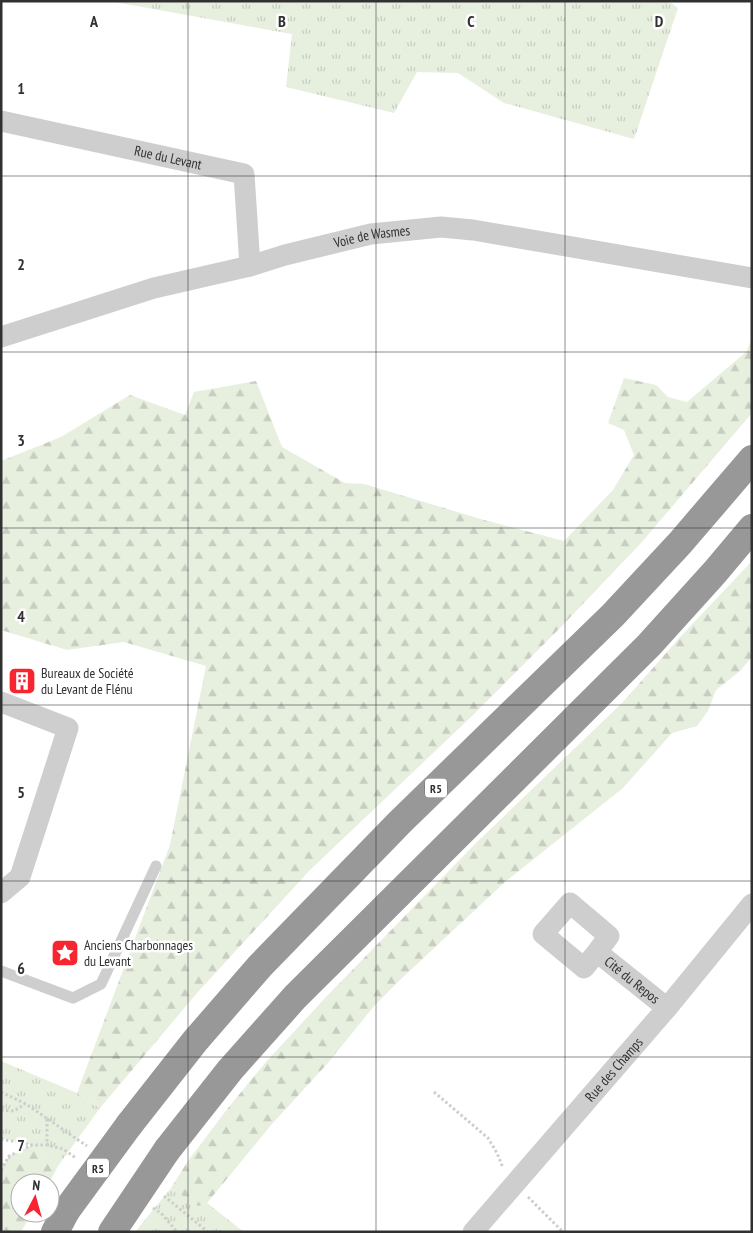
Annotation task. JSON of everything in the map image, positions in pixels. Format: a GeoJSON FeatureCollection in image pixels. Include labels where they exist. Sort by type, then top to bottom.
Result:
{"type":"FeatureCollection","features":[{"type":"Feature","properties":{"kind":"highway","name":"R5"},"geometry":{"type":"LineString","coordinates":[[61,1222],[129,1125],[194,1041],[260,966],[400,822],[613,616],[680,543],[752,459]]}},
{"type":"Feature","properties":{"kind":"highway"},"geometry":{"type":"LineString","coordinates":[[112,1232],[167,1150],[230,1070],[295,997],[649,645],[752,528]]}},
{"type":"Feature","properties":{"kind":"street","name":"Rue du Levant"},"geometry":{"type":"LineString","coordinates":[[1,121],[244,174],[250,266]]}},
{"type":"Feature","properties":{"kind":"street","name":"Voie de Wasmes"},"geometry":{"type":"LineString","coordinates":[[1,337],[154,288],[250,266],[285,255],[371,234],[441,227],[472,230],[752,278]]}},
{"type":"Feature","properties":{"kind":"street"},"geometry":{"type":"LineString","coordinates":[[1,702],[68,728],[20,877],[1,893]]}},
{"type":"Feature","properties":{"kind":"street","name":"Rue des Champs"},"geometry":{"type":"LineString","coordinates":[[473,1232],[667,1008],[752,904]]}},
{"type":"Feature","properties":{"kind":"street","name":"Cité du Repos"},"geometry":{"type":"LineString","coordinates":[[597,952],[667,1008]]}},
{"type":"Feature","properties":{"kind":"lane"},"geometry":{"type":"LineString","coordinates":[[1,971],[73,998],[101,984],[156,866]]}},
{"type":"Feature","properties":{"kind":"path"},"geometry":{"type":"LineString","coordinates":[[434,1092],[488,1138],[497,1153],[505,1175],[563,1232]]}},
{"type":"Feature","properties":{"kind":"path"},"geometry":{"type":"LineString","coordinates":[[1,1110],[14,1111],[26,1104]]}},
{"type":"Feature","properties":{"kind":"path"},"geometry":{"type":"LineString","coordinates":[[47,1119],[47,1145]]}},
{"type":"Feature","properties":{"kind":"path"},"geometry":{"type":"LineString","coordinates":[[1,1139],[32,1145]]}},
{"type":"Feature","properties":{"kind":"green space"},"geometry":{"type":"Polygon","coordinates":[[[109,1],[663,1],[671,3],[678,8],[634,139],[504,103],[458,73],[417,72],[394,113],[286,87],[292,34],[109,1]]]}},
{"type":"Feature","properties":{"kind":"green space"},"geometry":{"type":"Polygon","coordinates":[[[752,339],[752,413],[641,543],[472,716],[309,871],[197,993],[100,1108],[77,1093],[170,845],[206,666],[124,642],[67,650],[1,630],[1,461],[61,437],[130,395],[185,415],[194,392],[256,381],[282,447],[345,483],[364,484],[484,520],[564,541],[613,490],[634,455],[624,430],[608,423],[624,378],[656,385],[668,397],[687,402],[746,352],[752,339]]]}},
{"type":"Feature","properties":{"kind":"green space"},"geometry":{"type":"Polygon","coordinates":[[[752,561],[752,657],[740,671],[716,690],[708,711],[697,726],[672,733],[623,788],[506,881],[401,979],[375,1005],[327,1064],[272,1124],[207,1203],[198,1206],[171,1188],[188,1161],[228,1108],[266,1062],[326,997],[476,843],[622,703],[683,634],[752,561]]]}},
{"type":"Feature","properties":{"kind":"green space"},"geometry":{"type":"Polygon","coordinates":[[[1,1061],[77,1093],[100,1108],[58,1166],[32,1145],[1,1138],[1,1061]]]}},
{"type":"Feature","properties":{"kind":"green space"},"geometry":{"type":"Polygon","coordinates":[[[32,1145],[58,1166],[54,1173],[10,1173],[10,1223],[26,1223],[21,1232],[1,1232],[1,1170],[9,1156],[32,1145]]]}},
{"type":"Feature","properties":{"kind":"green space"},"geometry":{"type":"Polygon","coordinates":[[[171,1188],[198,1205],[207,1203],[244,1232],[135,1232],[171,1188]]]}},
{"type":"Feature","properties":{"kind":"place","name":"Bureaux de Société du Levant de Flénu"},"geometry":{"type":"Point","coordinates":[22,681]}},
{"type":"Feature","properties":{"kind":"place","name":"Anciens Charbonnages du Levant"},"geometry":{"type":"Point","coordinates":[65,953]}}]}
